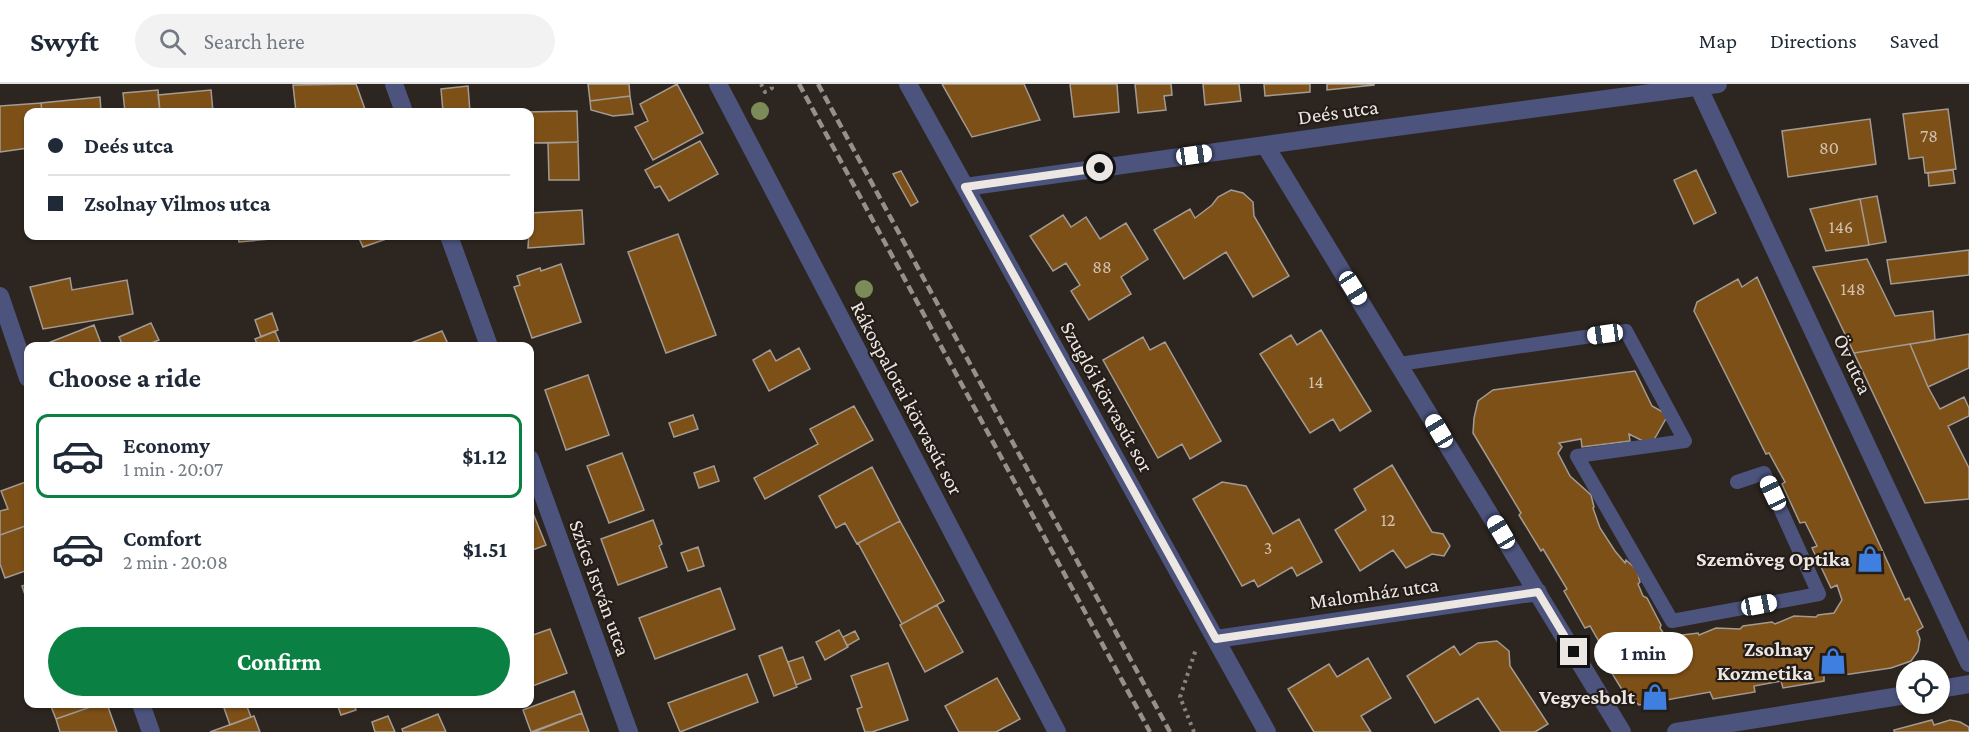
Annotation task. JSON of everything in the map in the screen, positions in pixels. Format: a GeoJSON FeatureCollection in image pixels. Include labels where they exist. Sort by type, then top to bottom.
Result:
{"type":"FeatureCollection","features":[{"type":"Feature","properties":{"kind":"street"},"geometry":{"type":"LineString","coordinates":[[394,84],[403,108]]}},
{"type":"Feature","properties":{"kind":"street","name":"Rákospalotai körvasút sor"},"geometry":{"type":"LineString","coordinates":[[718,84],[1057,732]]}},
{"type":"Feature","properties":{"kind":"street","name":"Szuglói körvasút sor"},"geometry":{"type":"LineString","coordinates":[[908,84],[1267,732]]}},
{"type":"Feature","properties":{"kind":"street","name":"Deés utca"},"geometry":{"type":"LineString","coordinates":[[965,187],[1718,84]]}},
{"type":"Feature","properties":{"kind":"street","name":"Öv utca"},"geometry":{"type":"LineString","coordinates":[[1698,85],[1969,663]]}},
{"type":"Feature","properties":{"kind":"street"},"geometry":{"type":"LineString","coordinates":[[1265,145],[1622,732]]}},
{"type":"Feature","properties":{"kind":"street"},"geometry":{"type":"LineString","coordinates":[[450,240],[488,342]]}},
{"type":"Feature","properties":{"kind":"street"},"geometry":{"type":"LineString","coordinates":[[0,296],[24,366]]}},
{"type":"Feature","properties":{"kind":"street","name":"Szűcs István utca"},"geometry":{"type":"LineString","coordinates":[[534,470],[629,732]]}},
{"type":"Feature","properties":{"kind":"street","name":"Malomház utca"},"geometry":{"type":"LineString","coordinates":[[1216,639],[1538,592]]}},
{"type":"Feature","properties":{"kind":"street"},"geometry":{"type":"LineString","coordinates":[[1950,687],[1969,684]]}},
{"type":"Feature","properties":{"kind":"street"},"geometry":{"type":"LineString","coordinates":[[1676,732],[1896,697]]}},
{"type":"Feature","properties":{"kind":"street"},"geometry":{"type":"LineString","coordinates":[[142,708],[151,732]]}},
{"type":"Feature","properties":{"kind":"lane"},"geometry":{"type":"LineString","coordinates":[[1399,364],[1626,331],[1685,441],[1577,456],[1672,621],[1819,594],[1764,473],[1737,482]]}},
{"type":"Feature","properties":{"kind":"path"},"geometry":{"type":"LineString","coordinates":[[761,84],[765,92],[772,88],[770,84]]}},
{"type":"Feature","properties":{"kind":"path"},"geometry":{"type":"LineString","coordinates":[[1194,732],[1179,697],[1205,620]]}},
{"type":"Feature","properties":{"kind":"building"},"geometry":{"type":"Polygon","coordinates":[[[356,84],[365,108],[296,108],[293,85],[356,84]]]}},
{"type":"Feature","properties":{"kind":"building"},"geometry":{"type":"Polygon","coordinates":[[[588,84],[629,84],[630,96],[590,101],[588,84]]]}},
{"type":"Feature","properties":{"kind":"building"},"geometry":{"type":"Polygon","coordinates":[[[677,84],[703,133],[653,160],[635,127],[648,121],[640,104],[677,84]]]}},
{"type":"Feature","properties":{"kind":"building"},"geometry":{"type":"Polygon","coordinates":[[[942,84],[1024,84],[1040,120],[972,137],[942,84]]]}},
{"type":"Feature","properties":{"kind":"building"},"geometry":{"type":"Polygon","coordinates":[[[1070,84],[1117,84],[1119,112],[1074,117],[1070,84]]]}},
{"type":"Feature","properties":{"kind":"building"},"geometry":{"type":"Polygon","coordinates":[[[1135,84],[1171,84],[1172,95],[1164,96],[1166,110],[1138,113],[1135,84]]]}},
{"type":"Feature","properties":{"kind":"building"},"geometry":{"type":"Polygon","coordinates":[[[1203,84],[1239,84],[1241,101],[1205,105],[1203,84]]]}},
{"type":"Feature","properties":{"kind":"building"},"geometry":{"type":"Polygon","coordinates":[[[1264,84],[1310,84],[1310,92],[1265,96],[1264,84]]]}},
{"type":"Feature","properties":{"kind":"building"},"geometry":{"type":"Polygon","coordinates":[[[1327,84],[1374,84],[1374,85],[1327,90],[1327,84]]]}},
{"type":"Feature","properties":{"kind":"building"},"geometry":{"type":"Polygon","coordinates":[[[468,86],[470,108],[443,108],[441,89],[468,86]]]}},
{"type":"Feature","properties":{"kind":"building"},"geometry":{"type":"Polygon","coordinates":[[[158,90],[160,108],[125,108],[123,93],[158,90]]]}},
{"type":"Feature","properties":{"kind":"building"},"geometry":{"type":"Polygon","coordinates":[[[211,90],[213,108],[160,108],[158,95],[211,90]]]}},
{"type":"Feature","properties":{"kind":"building"},"geometry":{"type":"Polygon","coordinates":[[[630,96],[633,114],[613,116],[591,110],[590,101],[630,96]]]}},
{"type":"Feature","properties":{"kind":"building"},"geometry":{"type":"Polygon","coordinates":[[[100,97],[101,108],[42,108],[41,103],[100,97]]]}},
{"type":"Feature","properties":{"kind":"building"},"geometry":{"type":"Polygon","coordinates":[[[41,103],[42,108],[24,108],[24,149],[0,152],[0,106],[41,103]]]}},
{"type":"Feature","properties":{"kind":"building"},"geometry":{"type":"Polygon","coordinates":[[[1948,109],[1956,169],[1925,173],[1923,157],[1909,159],[1903,114],[1948,109]]]}},
{"type":"Feature","properties":{"kind":"building"},"geometry":{"type":"Polygon","coordinates":[[[577,111],[578,142],[534,143],[534,112],[577,111]]]}},
{"type":"Feature","properties":{"kind":"building"},"geometry":{"type":"Polygon","coordinates":[[[1870,119],[1876,164],[1788,177],[1782,131],[1870,119]]]}},
{"type":"Feature","properties":{"kind":"building"},"geometry":{"type":"Polygon","coordinates":[[[700,141],[718,174],[669,201],[660,186],[655,188],[645,170],[700,141]]]}},
{"type":"Feature","properties":{"kind":"building"},"geometry":{"type":"Polygon","coordinates":[[[578,142],[579,180],[549,180],[548,143],[578,142]]]}},
{"type":"Feature","properties":{"kind":"building"},"geometry":{"type":"Polygon","coordinates":[[[1696,170],[1716,213],[1694,224],[1674,180],[1696,170]]]}},
{"type":"Feature","properties":{"kind":"building"},"geometry":{"type":"Polygon","coordinates":[[[1953,170],[1955,183],[1929,186],[1928,173],[1953,170]]]}},
{"type":"Feature","properties":{"kind":"building"},"geometry":{"type":"Polygon","coordinates":[[[901,171],[918,202],[911,206],[893,174],[901,171]]]}},
{"type":"Feature","properties":{"kind":"building"},"geometry":{"type":"Polygon","coordinates":[[[1231,190],[1243,193],[1253,202],[1254,216],[1289,276],[1253,297],[1226,252],[1184,279],[1154,230],[1190,209],[1195,218],[1212,205],[1218,197],[1231,190]]]}},
{"type":"Feature","properties":{"kind":"building"},"geometry":{"type":"Polygon","coordinates":[[[1877,196],[1886,242],[1869,245],[1860,199],[1877,196]]]}},
{"type":"Feature","properties":{"kind":"building"},"geometry":{"type":"Polygon","coordinates":[[[1860,199],[1869,245],[1826,251],[1810,209],[1860,199]]]}},
{"type":"Feature","properties":{"kind":"building"},"geometry":{"type":"Polygon","coordinates":[[[582,210],[584,244],[528,248],[528,240],[534,240],[534,213],[582,210]]]}},
{"type":"Feature","properties":{"kind":"building"},"geometry":{"type":"Polygon","coordinates":[[[1063,215],[1071,227],[1086,217],[1100,239],[1126,223],[1148,259],[1121,277],[1131,294],[1089,320],[1071,291],[1080,285],[1066,263],[1053,271],[1030,236],[1063,215]]]}},
{"type":"Feature","properties":{"kind":"building"},"geometry":{"type":"Polygon","coordinates":[[[678,234],[716,335],[666,353],[628,252],[678,234]]]}},
{"type":"Feature","properties":{"kind":"building"},"geometry":{"type":"Polygon","coordinates":[[[360,240],[383,240],[363,247],[360,240]]]}},
{"type":"Feature","properties":{"kind":"building"},"geometry":{"type":"Polygon","coordinates":[[[1969,250],[1969,275],[1891,284],[1887,260],[1969,250]]]}},
{"type":"Feature","properties":{"kind":"building"},"geometry":{"type":"Polygon","coordinates":[[[1867,259],[1895,316],[1933,311],[1935,340],[1854,353],[1813,267],[1867,259]]]}},
{"type":"Feature","properties":{"kind":"building"},"geometry":{"type":"Polygon","coordinates":[[[561,264],[581,322],[532,338],[514,287],[520,285],[517,276],[561,264]]]}},
{"type":"Feature","properties":{"kind":"building"},"geometry":{"type":"Polygon","coordinates":[[[1757,277],[1905,600],[1909,598],[1923,627],[1917,631],[1920,639],[1918,651],[1912,660],[1896,660],[1896,666],[1891,668],[1844,675],[1843,671],[1824,674],[1824,681],[1783,688],[1781,681],[1754,686],[1755,692],[1713,699],[1710,692],[1639,705],[1633,699],[1629,701],[1605,662],[1609,659],[1590,626],[1585,628],[1564,591],[1567,589],[1519,515],[1521,513],[1473,433],[1478,401],[1493,390],[1635,371],[1652,406],[1668,415],[1651,445],[1629,434],[1630,441],[1582,447],[1581,439],[1559,443],[1562,447],[1558,453],[1570,476],[1591,495],[1600,528],[1615,551],[1625,563],[1626,560],[1637,570],[1640,582],[1638,584],[1643,596],[1647,598],[1666,637],[1698,633],[1699,635],[1716,628],[1740,629],[1743,626],[1772,622],[1775,624],[1794,616],[1816,617],[1834,613],[1842,600],[1837,585],[1831,588],[1812,548],[1817,546],[1805,522],[1800,523],[1782,484],[1785,482],[1769,453],[1766,454],[1694,311],[1697,302],[1738,279],[1742,287],[1757,277]]]}},
{"type":"Feature","properties":{"kind":"building"},"geometry":{"type":"Polygon","coordinates":[[[70,278],[72,290],[127,280],[133,314],[43,329],[30,287],[70,278]]]}},
{"type":"Feature","properties":{"kind":"building"},"geometry":{"type":"Polygon","coordinates":[[[272,313],[278,330],[261,337],[255,320],[272,313]]]}},
{"type":"Feature","properties":{"kind":"building"},"geometry":{"type":"Polygon","coordinates":[[[151,323],[159,340],[121,342],[119,337],[151,323]]]}},
{"type":"Feature","properties":{"kind":"building"},"geometry":{"type":"Polygon","coordinates":[[[94,325],[100,342],[51,342],[94,325]]]}},
{"type":"Feature","properties":{"kind":"building"},"geometry":{"type":"Polygon","coordinates":[[[1321,330],[1371,411],[1340,431],[1333,419],[1310,433],[1260,354],[1291,335],[1297,345],[1321,330]]]}},
{"type":"Feature","properties":{"kind":"building"},"geometry":{"type":"Polygon","coordinates":[[[275,331],[279,342],[256,342],[255,339],[275,331]]]}},
{"type":"Feature","properties":{"kind":"building"},"geometry":{"type":"Polygon","coordinates":[[[442,331],[447,342],[413,342],[442,331]]]}},
{"type":"Feature","properties":{"kind":"building"},"geometry":{"type":"Polygon","coordinates":[[[1969,334],[1969,368],[1928,387],[1910,344],[1969,334]]]}},
{"type":"Feature","properties":{"kind":"building"},"geometry":{"type":"Polygon","coordinates":[[[1143,337],[1150,350],[1165,342],[1221,441],[1190,459],[1182,444],[1158,458],[1103,360],[1143,337]]]}},
{"type":"Feature","properties":{"kind":"building"},"geometry":{"type":"Polygon","coordinates":[[[1910,344],[1940,409],[1964,397],[1969,408],[1969,416],[1948,426],[1969,468],[1969,499],[1925,503],[1854,353],[1910,344]]]}},
{"type":"Feature","properties":{"kind":"building"},"geometry":{"type":"Polygon","coordinates":[[[799,348],[810,369],[769,391],[753,360],[770,350],[776,361],[799,348]]]}},
{"type":"Feature","properties":{"kind":"building"},"geometry":{"type":"Polygon","coordinates":[[[588,375],[609,435],[566,450],[545,390],[588,375]]]}},
{"type":"Feature","properties":{"kind":"building"},"geometry":{"type":"Polygon","coordinates":[[[854,406],[873,440],[765,499],[754,478],[818,444],[810,429],[854,406]]]}},
{"type":"Feature","properties":{"kind":"building"},"geometry":{"type":"Polygon","coordinates":[[[693,415],[698,429],[674,437],[669,423],[693,415]]]}},
{"type":"Feature","properties":{"kind":"building"},"geometry":{"type":"Polygon","coordinates":[[[622,453],[644,510],[609,523],[587,466],[622,453]]]}},
{"type":"Feature","properties":{"kind":"building"},"geometry":{"type":"Polygon","coordinates":[[[1392,465],[1432,532],[1443,534],[1450,546],[1444,556],[1432,554],[1406,568],[1393,550],[1360,571],[1335,530],[1366,510],[1354,489],[1392,465]]]}},
{"type":"Feature","properties":{"kind":"building"},"geometry":{"type":"Polygon","coordinates":[[[714,466],[719,481],[699,488],[694,473],[714,466]]]}},
{"type":"Feature","properties":{"kind":"building"},"geometry":{"type":"Polygon","coordinates":[[[872,467],[900,521],[857,544],[845,523],[836,528],[819,496],[872,467]]]}},
{"type":"Feature","properties":{"kind":"building"},"geometry":{"type":"Polygon","coordinates":[[[24,482],[24,526],[0,535],[0,511],[8,509],[1,491],[24,482]]]}},
{"type":"Feature","properties":{"kind":"building"},"geometry":{"type":"Polygon","coordinates":[[[1222,482],[1246,486],[1273,534],[1299,519],[1322,562],[1297,576],[1292,567],[1258,587],[1254,580],[1242,586],[1193,499],[1222,482]]]}},
{"type":"Feature","properties":{"kind":"building"},"geometry":{"type":"Polygon","coordinates":[[[534,516],[546,545],[534,550],[534,516]]]}},
{"type":"Feature","properties":{"kind":"building"},"geometry":{"type":"Polygon","coordinates":[[[653,520],[667,567],[618,585],[601,539],[653,520]]]}},
{"type":"Feature","properties":{"kind":"building"},"geometry":{"type":"Polygon","coordinates":[[[900,521],[944,601],[902,624],[858,543],[900,521]]]}},
{"type":"Feature","properties":{"kind":"building"},"geometry":{"type":"Polygon","coordinates":[[[24,526],[24,571],[5,578],[0,564],[0,535],[24,526]]]}},
{"type":"Feature","properties":{"kind":"building"},"geometry":{"type":"Polygon","coordinates":[[[698,547],[704,566],[688,571],[681,553],[698,547]]]}},
{"type":"Feature","properties":{"kind":"building"},"geometry":{"type":"Polygon","coordinates":[[[720,588],[735,629],[655,659],[639,618],[720,588]]]}},
{"type":"Feature","properties":{"kind":"building"},"geometry":{"type":"Polygon","coordinates":[[[937,605],[963,652],[925,672],[900,625],[937,605]]]}},
{"type":"Feature","properties":{"kind":"building"},"geometry":{"type":"Polygon","coordinates":[[[550,629],[567,673],[534,685],[534,635],[550,629]]]}},
{"type":"Feature","properties":{"kind":"building"},"geometry":{"type":"Polygon","coordinates":[[[839,630],[848,647],[825,660],[816,642],[839,630]]]}},
{"type":"Feature","properties":{"kind":"building"},"geometry":{"type":"Polygon","coordinates":[[[855,631],[859,639],[847,646],[843,637],[855,631]]]}},
{"type":"Feature","properties":{"kind":"building"},"geometry":{"type":"Polygon","coordinates":[[[1497,641],[1509,651],[1510,666],[1548,724],[1535,732],[1501,732],[1478,698],[1435,723],[1407,676],[1454,646],[1460,655],[1478,643],[1497,641]]]}},
{"type":"Feature","properties":{"kind":"building"},"geometry":{"type":"Polygon","coordinates":[[[782,647],[797,687],[774,696],[759,656],[782,647]]]}},
{"type":"Feature","properties":{"kind":"building"},"geometry":{"type":"Polygon","coordinates":[[[803,657],[811,679],[796,685],[788,662],[803,657]]]}},
{"type":"Feature","properties":{"kind":"building"},"geometry":{"type":"Polygon","coordinates":[[[1368,658],[1391,698],[1361,716],[1371,732],[1314,732],[1288,689],[1329,664],[1337,677],[1368,658]]]}},
{"type":"Feature","properties":{"kind":"building"},"geometry":{"type":"Polygon","coordinates":[[[888,663],[908,720],[872,732],[865,732],[857,709],[862,707],[851,676],[888,663]]]}},
{"type":"Feature","properties":{"kind":"building"},"geometry":{"type":"Polygon","coordinates":[[[747,674],[758,702],[680,732],[668,703],[747,674]]]}},
{"type":"Feature","properties":{"kind":"building"},"geometry":{"type":"Polygon","coordinates":[[[997,678],[1020,719],[996,732],[959,732],[945,706],[997,678]]]}},
{"type":"Feature","properties":{"kind":"building"},"geometry":{"type":"Polygon","coordinates":[[[574,691],[582,713],[531,732],[523,710],[534,708],[534,706],[574,691]]]}},
{"type":"Feature","properties":{"kind":"building"},"geometry":{"type":"Polygon","coordinates":[[[52,708],[88,708],[56,719],[52,708]]]}},
{"type":"Feature","properties":{"kind":"building"},"geometry":{"type":"Polygon","coordinates":[[[88,708],[108,708],[117,732],[60,732],[56,719],[88,708]]]}},
{"type":"Feature","properties":{"kind":"building"},"geometry":{"type":"Polygon","coordinates":[[[224,708],[248,708],[251,717],[230,725],[224,708]]]}},
{"type":"Feature","properties":{"kind":"building"},"geometry":{"type":"Polygon","coordinates":[[[338,708],[355,708],[356,710],[341,715],[338,708]]]}},
{"type":"Feature","properties":{"kind":"building"},"geometry":{"type":"Polygon","coordinates":[[[582,713],[589,732],[534,732],[582,713]]]}},
{"type":"Feature","properties":{"kind":"building"},"geometry":{"type":"Polygon","coordinates":[[[438,714],[446,732],[403,732],[402,729],[438,714]]]}},
{"type":"Feature","properties":{"kind":"building"},"geometry":{"type":"Polygon","coordinates":[[[254,716],[260,732],[210,732],[251,717],[254,716]]]}},
{"type":"Feature","properties":{"kind":"building"},"geometry":{"type":"Polygon","coordinates":[[[388,716],[395,732],[375,732],[372,722],[388,716]]]}},
{"type":"Feature","properties":{"kind":"building"},"geometry":{"type":"Polygon","coordinates":[[[1932,720],[1934,725],[1950,720],[1960,722],[1969,727],[1969,732],[1894,732],[1894,730],[1932,720]]]}},
{"type":"Feature","properties":{"kind":"railway"},"geometry":{"type":"LineString","coordinates":[[799,84],[1150,732]]}},
{"type":"Feature","properties":{"kind":"railway"},"geometry":{"type":"LineString","coordinates":[[818,84],[1170,732]]}},
{"type":"Feature","properties":{"kind":"place","name":"Szemöveg Optika"},"geometry":{"type":"Point","coordinates":[1870,559]}},
{"type":"Feature","properties":{"kind":"place","name":"Zsolnay Kozmetika"},"geometry":{"type":"Point","coordinates":[1833,661]}},
{"type":"Feature","properties":{"kind":"place","name":"Vegyesbolt"},"geometry":{"type":"Point","coordinates":[1655,697]}},
{"type":"Feature","properties":{"kind":"route"},"geometry":{"type":"LineString","coordinates":[[1100,168],[965,187],[1216,639],[1538,592],[1574,652]]}}]}
